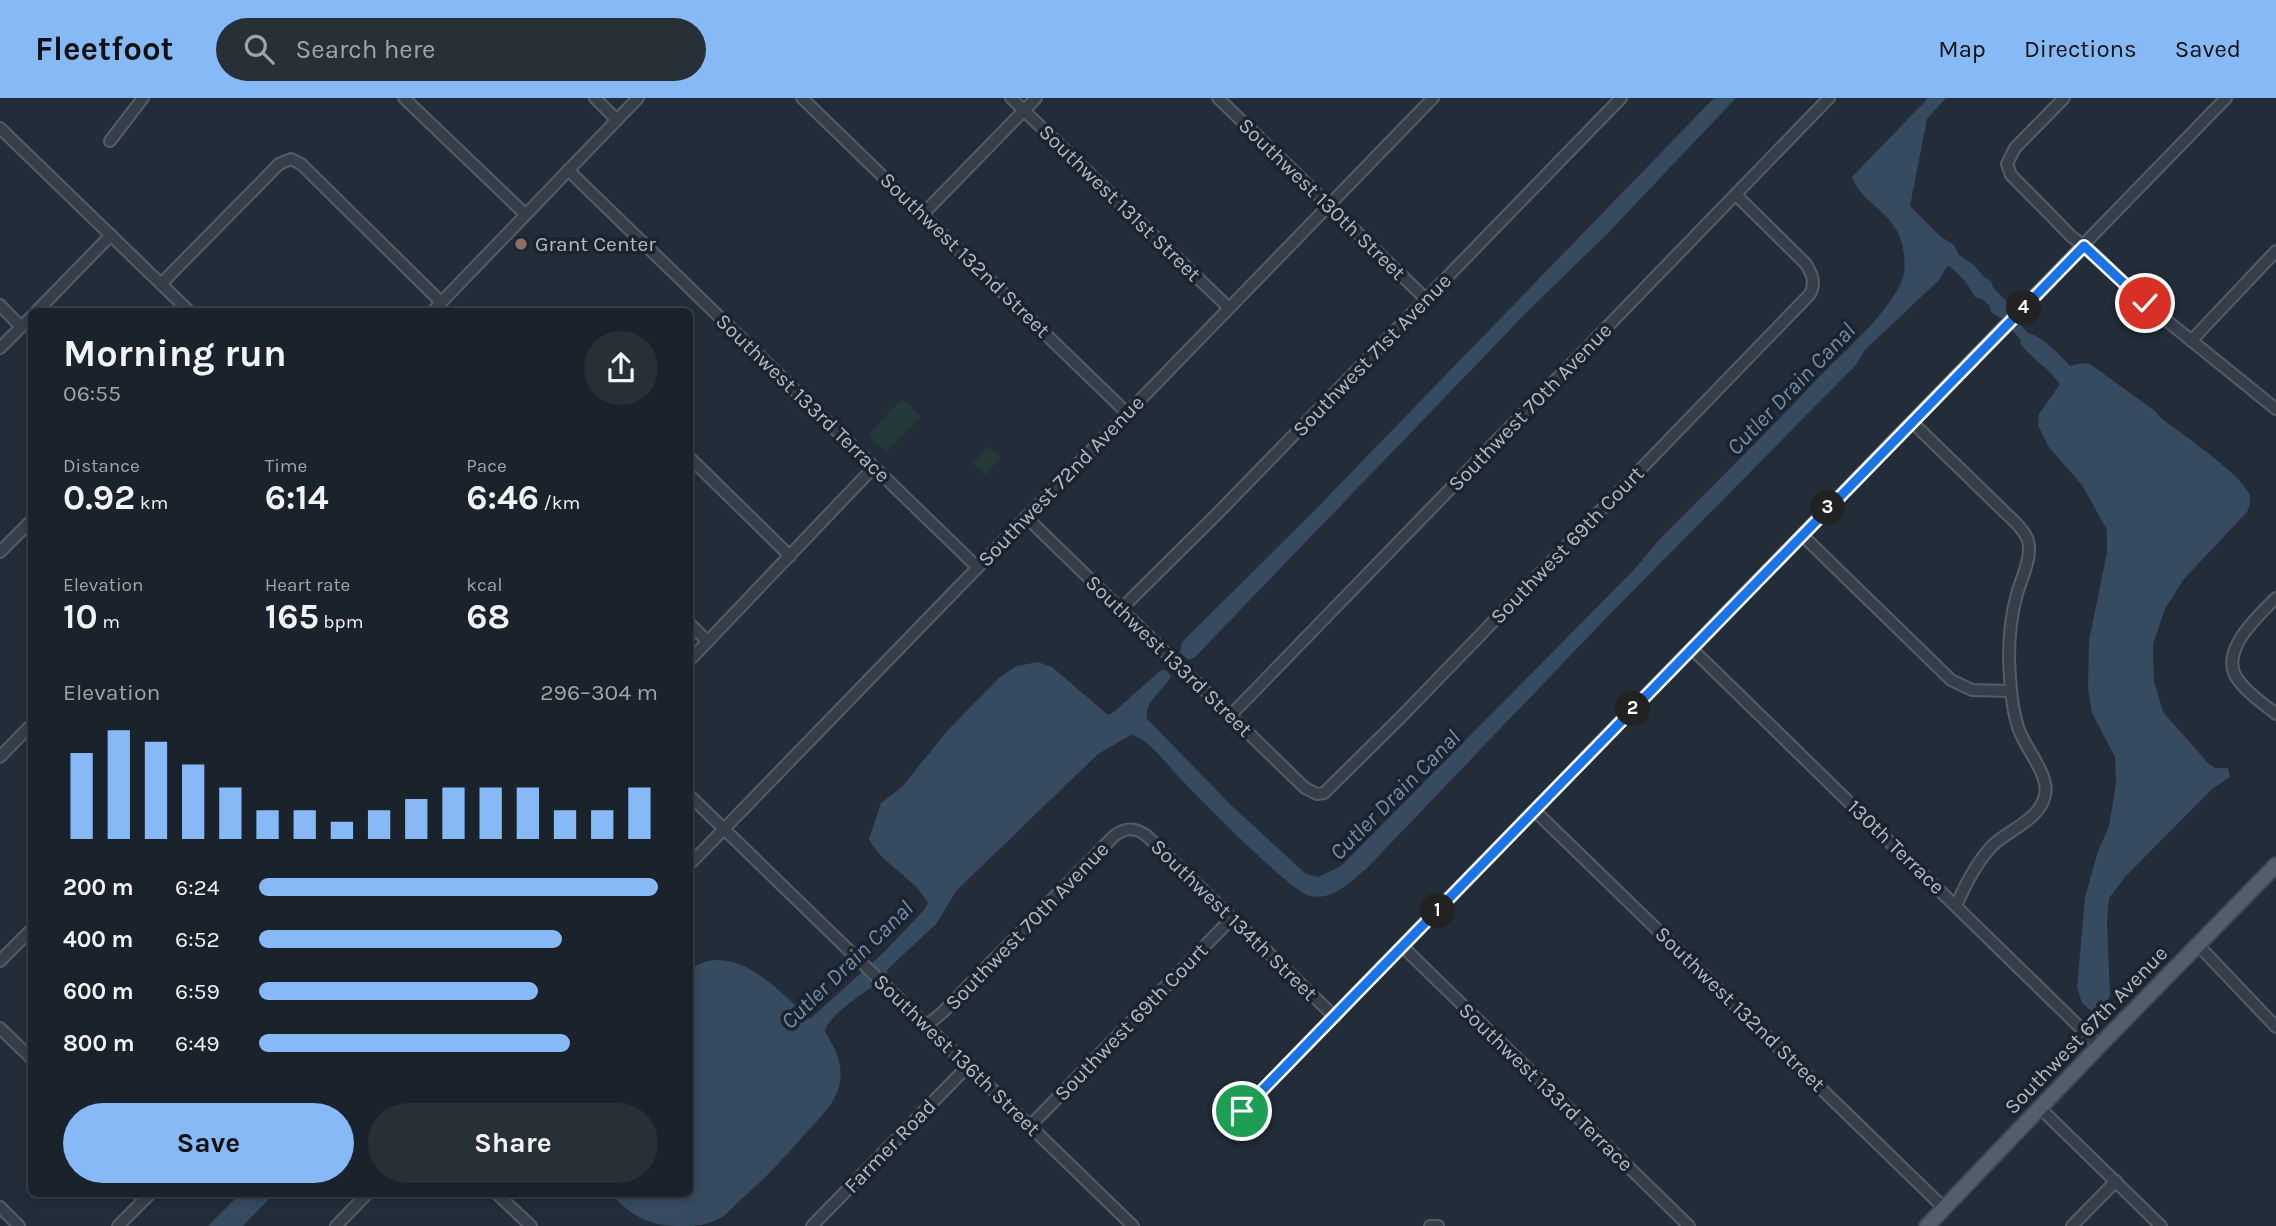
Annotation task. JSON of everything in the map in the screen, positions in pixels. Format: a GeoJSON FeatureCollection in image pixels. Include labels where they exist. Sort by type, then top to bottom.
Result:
{"type":"FeatureCollection","features":[{"type":"Feature","properties":{"kind":"main road","name":"Southwest 67th Avenue"},"geometry":{"type":"LineString","coordinates":[[1927,1226],[2276,865]]}},
{"type":"Feature","properties":{"kind":"street"},"geometry":{"type":"LineString","coordinates":[[110,141],[143,98]]}},
{"type":"Feature","properties":{"kind":"street"},"geometry":{"type":"LineString","coordinates":[[404,98],[525,214]]}},
{"type":"Feature","properties":{"kind":"street"},"geometry":{"type":"LineString","coordinates":[[595,98],[617,120]]}},
{"type":"Feature","properties":{"kind":"street"},"geometry":{"type":"LineString","coordinates":[[436,308],[638,98]]}},
{"type":"Feature","properties":{"kind":"street","name":"Southwest 132nd Street"},"geometry":{"type":"LineString","coordinates":[[802,98],[1127,413]]}},
{"type":"Feature","properties":{"kind":"street","name":"Southwest 131st Street"},"geometry":{"type":"LineString","coordinates":[[1011,98],[1229,308]]}},
{"type":"Feature","properties":{"kind":"street"},"geometry":{"type":"LineString","coordinates":[[923,214],[1036,98]]}},
{"type":"Feature","properties":{"kind":"street","name":"Southwest 130th Street"},"geometry":{"type":"LineString","coordinates":[[1219,98],[1426,299]]}},
{"type":"Feature","properties":{"kind":"street","name":"Southwest 71st Avenue"},"geometry":{"type":"LineString","coordinates":[[1121,609],[1217,514],[1621,98]]}},
{"type":"Feature","properties":{"kind":"street","name":"Southwest 70th Avenue"},"geometry":{"type":"LineString","coordinates":[[1231,715],[1829,98]]}},
{"type":"Feature","properties":{"kind":"street"},"geometry":{"type":"LineString","coordinates":[[2064,98],[2015,148],[2007,164],[2014,179],[2145,303],[2276,409]]}},
{"type":"Feature","properties":{"kind":"street"},"geometry":{"type":"LineString","coordinates":[[1242,1111],[2227,98]]}},
{"type":"Feature","properties":{"kind":"street","name":"Southwest 72nd Avenue"},"geometry":{"type":"LineString","coordinates":[[693,861],[1429,99]]}},
{"type":"Feature","properties":{"kind":"street"},"geometry":{"type":"LineString","coordinates":[[0,128],[186,308]]}},
{"type":"Feature","properties":{"kind":"street"},"geometry":{"type":"LineString","coordinates":[[161,284],[279,164],[291,159],[301,164],[441,302]]}},
{"type":"Feature","properties":{"kind":"street","name":"Southwest 133rd Terrace"},"geometry":{"type":"LineString","coordinates":[[568,170],[977,567]]}},
{"type":"Feature","properties":{"kind":"street","name":"Southwest 69th Court"},"geometry":{"type":"LineString","coordinates":[[1314,793],[1321,794],[1333,786],[1806,298],[1813,285],[1810,271],[1801,258],[1736,195]]}},
{"type":"Feature","properties":{"kind":"street"},"geometry":{"type":"LineString","coordinates":[[40,308],[111,235]]}},
{"type":"Feature","properties":{"kind":"street"},"geometry":{"type":"LineString","coordinates":[[2191,341],[2276,251]]}},
{"type":"Feature","properties":{"kind":"street"},"geometry":{"type":"LineString","coordinates":[[0,305],[21,327]]}},
{"type":"Feature","properties":{"kind":"street"},"geometry":{"type":"LineString","coordinates":[[0,348],[28,320]]}},
{"type":"Feature","properties":{"kind":"street"},"geometry":{"type":"LineString","coordinates":[[1912,422],[2017,524],[2028,540],[2028,559],[2010,630],[2011,691],[2021,735],[2044,777],[2045,797],[2030,818],[1998,841],[1981,859],[1956,906]]}},
{"type":"Feature","properties":{"kind":"street"},"geometry":{"type":"LineString","coordinates":[[693,461],[790,556]]}},
{"type":"Feature","properties":{"kind":"street"},"geometry":{"type":"LineString","coordinates":[[693,657],[874,467]]}},
{"type":"Feature","properties":{"kind":"street","name":"Southwest 133rd Street"},"geometry":{"type":"LineString","coordinates":[[1027,517],[1304,788],[1314,793]]}},
{"type":"Feature","properties":{"kind":"street"},"geometry":{"type":"LineString","coordinates":[[0,552],[28,524]]}},
{"type":"Feature","properties":{"kind":"street"},"geometry":{"type":"LineString","coordinates":[[1802,536],[1951,680],[1972,690],[2011,691]]}},
{"type":"Feature","properties":{"kind":"street"},"geometry":{"type":"LineString","coordinates":[[2276,598],[2236,645],[2234,666],[2238,681],[2276,714]]}},
{"type":"Feature","properties":{"kind":"street"},"geometry":{"type":"LineString","coordinates":[[693,627],[707,641]]}},
{"type":"Feature","properties":{"kind":"street","name":"130th Terrace"},"geometry":{"type":"LineString","coordinates":[[1692,649],[2099,1046]]}},
{"type":"Feature","properties":{"kind":"street"},"geometry":{"type":"LineString","coordinates":[[0,757],[28,728]]}},
{"type":"Feature","properties":{"kind":"street","name":"Southwest 136th Street"},"geometry":{"type":"LineString","coordinates":[[693,799],[1133,1226]]}},
{"type":"Feature","properties":{"kind":"street","name":"Southwest 132nd Street"},"geometry":{"type":"LineString","coordinates":[[1535,811],[1944,1208]]}},
{"type":"Feature","properties":{"kind":"street","name":"Southwest 70th Avenue"},"geometry":{"type":"LineString","coordinates":[[926,1026],[943,1012],[1114,836],[1129,829]]}},
{"type":"Feature","properties":{"kind":"street","name":"Southwest 134th Street"},"geometry":{"type":"LineString","coordinates":[[1129,829],[1138,830],[1148,836],[1335,1017]]}},
{"type":"Feature","properties":{"kind":"street","name":"Southwest 69th Court"},"geometry":{"type":"LineString","coordinates":[[1030,1125],[1232,918]]}},
{"type":"Feature","properties":{"kind":"street"},"geometry":{"type":"LineString","coordinates":[[0,961],[28,933]]}},
{"type":"Feature","properties":{"kind":"street"},"geometry":{"type":"LineString","coordinates":[[2198,945],[2276,1027]]}},
{"type":"Feature","properties":{"kind":"street","name":"Southwest 133rd Terrace"},"geometry":{"type":"LineString","coordinates":[[1403,947],[1689,1226]]}},
{"type":"Feature","properties":{"kind":"street"},"geometry":{"type":"LineString","coordinates":[[0,1028],[28,1055]]}},
{"type":"Feature","properties":{"kind":"street","name":"Farmer Road"},"geometry":{"type":"LineString","coordinates":[[813,1226],[968,1066]]}},
{"type":"Feature","properties":{"kind":"street"},"geometry":{"type":"LineString","coordinates":[[2040,1108],[2161,1226]]}},
{"type":"Feature","properties":{"kind":"street"},"geometry":{"type":"LineString","coordinates":[[2072,1226],[2116,1181]]}},
{"type":"Feature","properties":{"kind":"street"},"geometry":{"type":"LineString","coordinates":[[118,1226],[146,1197]]}},
{"type":"Feature","properties":{"kind":"street"},"geometry":{"type":"LineString","coordinates":[[336,1226],[364,1197]]}},
{"type":"Feature","properties":{"kind":"street"},"geometry":{"type":"LineString","coordinates":[[500,1197],[531,1226]]}},
{"type":"Feature","properties":{"kind":"street"},"geometry":{"type":"LineString","coordinates":[[0,1207],[19,1226]]}},
{"type":"Feature","properties":{"kind":"street"},"geometry":{"type":"LineString","coordinates":[[1430,1226],[1438,1226]]}},
{"type":"Feature","properties":{"kind":"green space"},"geometry":{"type":"Polygon","coordinates":[[[902,399],[921,417],[886,452],[868,435],[902,399]]]}},
{"type":"Feature","properties":{"kind":"green space"},"geometry":{"type":"Polygon","coordinates":[[[989,446],[1001,458],[985,475],[973,463],[989,446]]]}},
{"type":"Feature","properties":{"kind":"water"},"geometry":{"type":"Polygon","coordinates":[[[1714,98],[1736,98],[1195,657],[1189,660],[1180,653],[1182,642],[1312,513],[1714,98]]]}},
{"type":"Feature","properties":{"kind":"water"},"geometry":{"type":"Polygon","coordinates":[[[1928,98],[1946,98],[1927,119],[1910,206],[1940,236],[1954,245],[1959,255],[1991,281],[2007,302],[2007,311],[2000,318],[1991,312],[1990,306],[1975,297],[1965,281],[1947,266],[1939,280],[1865,350],[1856,365],[1354,879],[1326,896],[1310,896],[1299,890],[1242,840],[1185,784],[1161,756],[1144,741],[1131,735],[1098,754],[956,891],[936,924],[887,970],[888,975],[883,980],[849,1003],[827,1025],[825,1032],[835,1050],[840,1069],[840,1082],[834,1099],[783,1159],[726,1214],[702,1225],[662,1225],[637,1216],[613,1197],[693,1197],[693,968],[706,962],[722,960],[739,964],[770,983],[810,1019],[882,954],[928,903],[869,839],[881,803],[902,787],[947,731],[1000,677],[1017,666],[1038,662],[1052,667],[1108,715],[1160,671],[1166,670],[1171,676],[1148,707],[1147,719],[1233,807],[1306,874],[1318,877],[1341,866],[1865,332],[1893,297],[1902,281],[1904,267],[1900,237],[1887,218],[1856,186],[1852,177],[1928,98]]]}},
{"type":"Feature","properties":{"kind":"water"},"geometry":{"type":"Polygon","coordinates":[[[2023,333],[2042,340],[2070,366],[2090,364],[2225,467],[2250,496],[2247,512],[2183,580],[2165,609],[2153,644],[2154,681],[2163,712],[2208,763],[2215,768],[2228,768],[2230,777],[2212,789],[2125,877],[2109,898],[2107,921],[2110,996],[2103,1010],[2095,1014],[2082,1003],[2077,987],[2085,898],[2097,854],[2109,826],[2116,783],[2115,757],[2092,713],[2088,689],[2089,641],[2107,552],[2107,530],[2082,485],[2048,446],[2038,425],[2039,414],[2060,384],[2020,343],[2023,333]]]}},
{"type":"Feature","properties":{"kind":"water"},"geometry":{"type":"Polygon","coordinates":[[[237,1197],[271,1197],[243,1226],[208,1226],[237,1197]]]}},
{"type":"Feature","properties":{"kind":"waterway"},"geometry":{"type":"LineString","coordinates":[[1996,304],[2030,343]]}},
{"type":"Feature","properties":{"kind":"place","name":"Grant Center"},"geometry":{"type":"Point","coordinates":[521,244]}},
{"type":"Feature","properties":{"kind":"route"},"geometry":{"type":"LineString","coordinates":[[1242,1111],[2084,246],[2145,303]]}},
{"type":"Feature","properties":{"kind":"water label","name":"Cutler Drain Canal"},"geometry":{"type":"Point","coordinates":[1791,389]}},
{"type":"Feature","properties":{"kind":"water label","name":"Cutler Drain Canal"},"geometry":{"type":"Point","coordinates":[1395,795]}},
{"type":"Feature","properties":{"kind":"water label","name":"Cutler Drain Canal"},"geometry":{"type":"Point","coordinates":[847,965]}}]}
